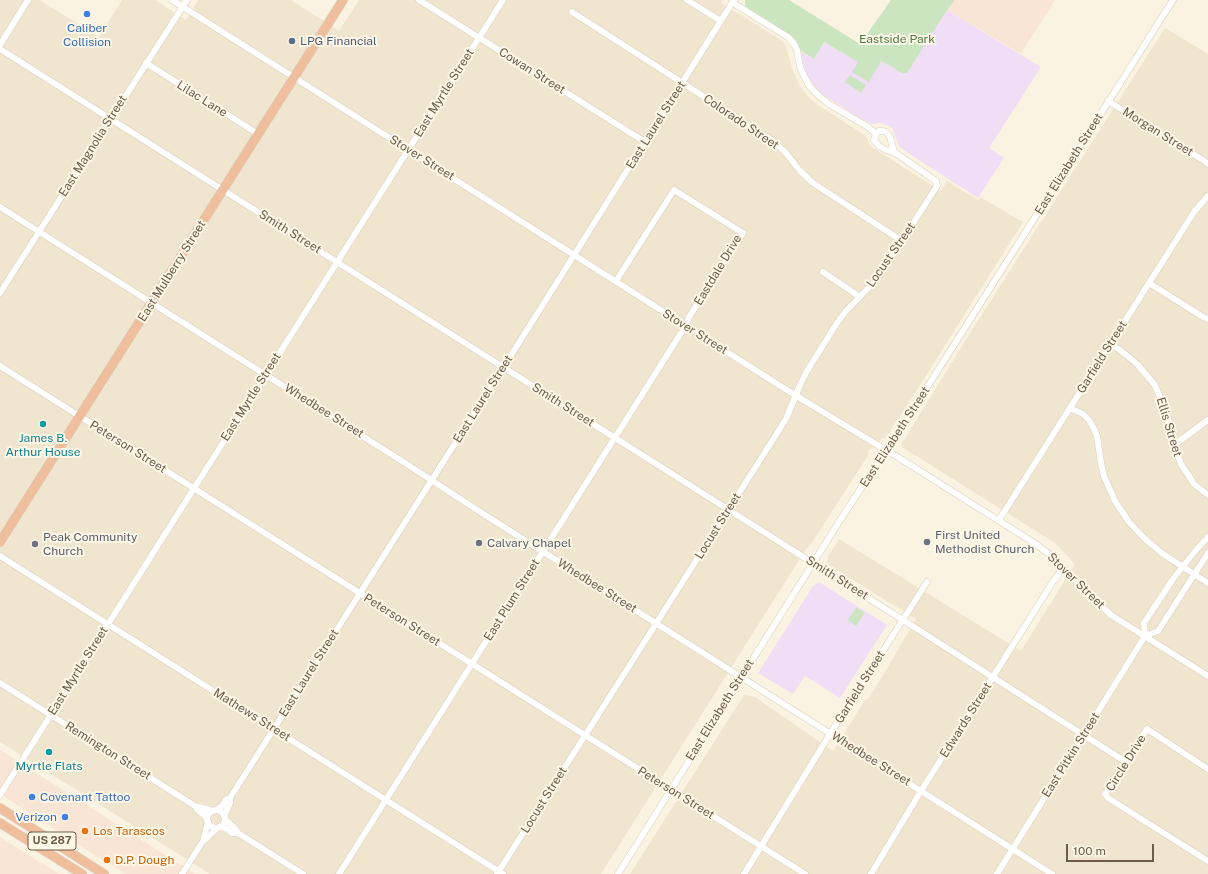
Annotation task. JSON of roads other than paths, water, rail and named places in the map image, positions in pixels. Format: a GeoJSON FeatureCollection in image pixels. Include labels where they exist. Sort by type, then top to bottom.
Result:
{"type":"FeatureCollection","features":[{"type":"Feature","properties":{"kind":"highway","name":"East Mulberry Street"},"geometry":{"type":"LineString","coordinates":[[0,542],[343,0]]}},
{"type":"Feature","properties":{"kind":"highway","name":"US 287"},"geometry":{"type":"LineString","coordinates":[[0,808],[104,874]]}},
{"type":"Feature","properties":{"kind":"highway"},"geometry":{"type":"LineString","coordinates":[[0,816],[31,833],[43,836]]}},
{"type":"Feature","properties":{"kind":"highway","name":"US 287"},"geometry":{"type":"LineString","coordinates":[[0,823],[82,874]]}},
{"type":"Feature","properties":{"kind":"street"},"geometry":{"type":"LineString","coordinates":[[0,45],[28,0]]}},
{"type":"Feature","properties":{"kind":"street","name":"Stover Street"},"geometry":{"type":"LineString","coordinates":[[172,0],[686,326],[999,520],[1043,549],[1111,615],[1208,676]]}},
{"type":"Feature","properties":{"kind":"street","name":"East Magnolia Street"},"geometry":{"type":"LineString","coordinates":[[0,293],[187,0]]}},
{"type":"Feature","properties":{"kind":"street","name":"Cowan Street"},"geometry":{"type":"LineString","coordinates":[[419,0],[645,142]]}},
{"type":"Feature","properties":{"kind":"street","name":"East Myrtle Street"},"geometry":{"type":"LineString","coordinates":[[0,795],[503,0]]}},
{"type":"Feature","properties":{"kind":"street"},"geometry":{"type":"LineString","coordinates":[[687,0],[721,21]]}},
{"type":"Feature","properties":{"kind":"street","name":"East Elizabeth Street"},"geometry":{"type":"LineString","coordinates":[[618,874],[741,676],[893,441],[1173,0]]}},
{"type":"Feature","properties":{"kind":"street"},"geometry":{"type":"LineString","coordinates":[[734,1],[788,37],[797,50],[800,67],[810,87],[829,104],[868,127],[876,134]]}},
{"type":"Feature","properties":{"kind":"street","name":"East Laurel Street"},"geometry":{"type":"LineString","coordinates":[[214,811],[230,798],[504,367],[734,1]]}},
{"type":"Feature","properties":{"kind":"street","name":"Colorado Street"},"geometry":{"type":"LineString","coordinates":[[572,12],[773,141],[786,153],[807,178],[822,190],[902,240]]}},
{"type":"Feature","properties":{"kind":"street","name":"Smith Street"},"geometry":{"type":"LineString","coordinates":[[0,49],[1126,762]]}},
{"type":"Feature","properties":{"kind":"street","name":"Lilac Lane"},"geometry":{"type":"LineString","coordinates":[[146,63],[258,134]]}},
{"type":"Feature","properties":{"kind":"street","name":"Morgan Street"},"geometry":{"type":"LineString","coordinates":[[1108,101],[1208,164]]}},
{"type":"Feature","properties":{"kind":"street"},"geometry":{"type":"LineString","coordinates":[[879,131],[886,132],[890,137],[894,152],[879,146],[874,140],[879,131]]}},
{"type":"Feature","properties":{"kind":"street","name":"Locust Street"},"geometry":{"type":"LineString","coordinates":[[500,873],[585,735],[786,419],[807,371],[846,311],[878,278],[937,186],[936,181],[894,152]]}},
{"type":"Feature","properties":{"kind":"street","name":"Eastdale Drive"},"geometry":{"type":"LineString","coordinates":[[616,281],[674,190],[743,233],[689,317],[686,326]]}},
{"type":"Feature","properties":{"kind":"street","name":"Garfield Street"},"geometry":{"type":"LineString","coordinates":[[999,520],[1194,212],[1208,196]]}},
{"type":"Feature","properties":{"kind":"street","name":"Whedbee Street"},"geometry":{"type":"LineString","coordinates":[[0,207],[1052,874]]}},
{"type":"Feature","properties":{"kind":"street"},"geometry":{"type":"LineString","coordinates":[[823,272],[860,297]]}},
{"type":"Feature","properties":{"kind":"street"},"geometry":{"type":"LineString","coordinates":[[1149,283],[1208,319]]}},
{"type":"Feature","properties":{"kind":"street","name":"East Plum Street"},"geometry":{"type":"LineString","coordinates":[[340,874],[686,326]]}},
{"type":"Feature","properties":{"kind":"street","name":"Ellis Street"},"geometry":{"type":"LineString","coordinates":[[1110,344],[1125,353],[1137,364],[1154,384],[1166,409],[1174,445],[1186,473],[1194,484],[1208,495]]}},
{"type":"Feature","properties":{"kind":"street","name":"Peterson Street"},"geometry":{"type":"LineString","coordinates":[[0,366],[805,874]]}},
{"type":"Feature","properties":{"kind":"street"},"geometry":{"type":"LineString","coordinates":[[1070,408],[1083,414],[1089,420],[1094,429],[1097,436],[1104,476],[1122,512],[1136,530],[1153,546],[1208,583]]}},
{"type":"Feature","properties":{"kind":"street"},"geometry":{"type":"LineString","coordinates":[[1174,445],[1208,420]]}},
{"type":"Feature","properties":{"kind":"street","name":"East Pitkin Street"},"geometry":{"type":"LineString","coordinates":[[997,874],[1145,636],[1144,623],[1173,579],[1208,537]]}},
{"type":"Feature","properties":{"kind":"street","name":"East Pitkin Street"},"geometry":{"type":"LineString","coordinates":[[1145,636],[1158,631],[1208,553]]}},
{"type":"Feature","properties":{"kind":"street","name":"Mathews Street"},"geometry":{"type":"LineString","coordinates":[[0,556],[500,873]]}},
{"type":"Feature","properties":{"kind":"street","name":"Edwards Street"},"geometry":{"type":"LineString","coordinates":[[871,874],[921,791],[1052,583],[1064,568]]}},
{"type":"Feature","properties":{"kind":"street","name":"Garfield Street"},"geometry":{"type":"LineString","coordinates":[[744,874],[830,734],[927,582]]}},
{"type":"Feature","properties":{"kind":"street","name":"Remington Street"},"geometry":{"type":"LineString","coordinates":[[0,683],[195,806],[214,811]]}},
{"type":"Feature","properties":{"kind":"street","name":"Circle Drive"},"geometry":{"type":"LineString","coordinates":[[1208,769],[1147,729],[1106,794],[1108,798],[1208,861]]}},
{"type":"Feature","properties":{"kind":"street","name":"East Laurel Street"},"geometry":{"type":"LineString","coordinates":[[225,818],[230,803],[230,798]]}},
{"type":"Feature","properties":{"kind":"street","name":"Remington Street"},"geometry":{"type":"LineString","coordinates":[[195,806],[208,820]]}},
{"type":"Feature","properties":{"kind":"street"},"geometry":{"type":"LineString","coordinates":[[203,841],[203,835],[207,827],[209,814],[214,811],[221,812],[238,833],[303,874]]}},
{"type":"Feature","properties":{"kind":"street"},"geometry":{"type":"LineString","coordinates":[[182,874],[203,841],[224,824],[225,818]]}},
{"type":"Feature","properties":{"kind":"street"},"geometry":{"type":"LineString","coordinates":[[208,820],[211,827],[225,828],[232,833],[238,833]]}},
{"type":"Feature","properties":{"kind":"place","name":"Caliber Collision"},"geometry":{"type":"Point","coordinates":[87,14]}},
{"type":"Feature","properties":{"kind":"place","name":"LPG Financial"},"geometry":{"type":"Point","coordinates":[292,41]}},
{"type":"Feature","properties":{"kind":"place","name":"James B. Arthur House"},"geometry":{"type":"Point","coordinates":[43,424]}},
{"type":"Feature","properties":{"kind":"place","name":"First United Methodist Church"},"geometry":{"type":"Point","coordinates":[927,542]}},
{"type":"Feature","properties":{"kind":"place","name":"Calvary Chapel"},"geometry":{"type":"Point","coordinates":[479,543]}},
{"type":"Feature","properties":{"kind":"place","name":"Peak Community Church"},"geometry":{"type":"Point","coordinates":[35,544]}},
{"type":"Feature","properties":{"kind":"place","name":"Myrtle Flats"},"geometry":{"type":"Point","coordinates":[49,752]}},
{"type":"Feature","properties":{"kind":"place","name":"Covenant Tattoo"},"geometry":{"type":"Point","coordinates":[32,797]}},
{"type":"Feature","properties":{"kind":"place","name":"Verizon"},"geometry":{"type":"Point","coordinates":[65,817]}},
{"type":"Feature","properties":{"kind":"place","name":"Los Tarascos"},"geometry":{"type":"Point","coordinates":[85,831]}},
{"type":"Feature","properties":{"kind":"place","name":"D.P. Dough"},"geometry":{"type":"Point","coordinates":[107,860]}},
{"type":"Feature","properties":{"kind":"park label","name":"Eastside Park"},"geometry":{"type":"Point","coordinates":[897,39]}}]}
